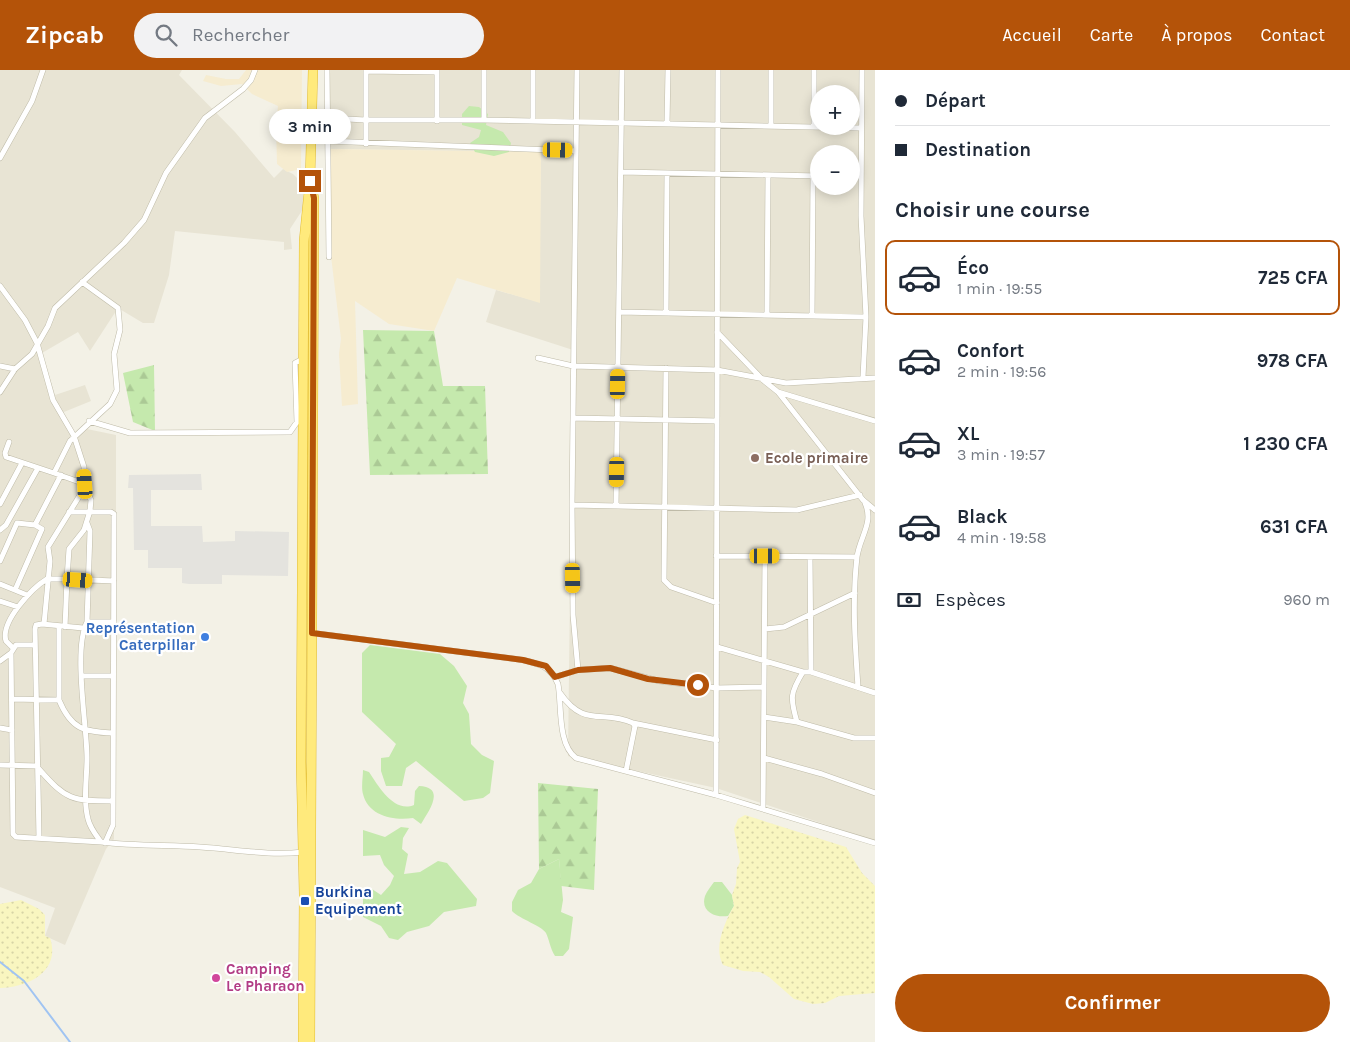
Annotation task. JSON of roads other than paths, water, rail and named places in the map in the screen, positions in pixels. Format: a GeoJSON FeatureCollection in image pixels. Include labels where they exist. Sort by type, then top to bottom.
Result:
{"type":"FeatureCollection","features":[{"type":"Feature","properties":{"kind":"highway"},"geometry":{"type":"LineString","coordinates":[[310,1042],[307,851],[301,743],[304,241],[310,181],[313,70]]}},
{"type":"Feature","properties":{"kind":"highway"},"geometry":{"type":"LineString","coordinates":[[303,1042],[312,633],[314,198],[310,181]]}},
{"type":"Feature","properties":{"kind":"street"},"geometry":{"type":"LineString","coordinates":[[0,158],[32,101],[43,70]]}},
{"type":"Feature","properties":{"kind":"street"},"geometry":{"type":"LineString","coordinates":[[0,392],[15,369],[27,359],[48,326],[55,308],[124,243],[144,220],[166,173],[208,114],[243,88],[251,80],[255,70]]}},
{"type":"Feature","properties":{"kind":"street"},"geometry":{"type":"LineString","coordinates":[[326,70],[329,257]]}},
{"type":"Feature","properties":{"kind":"street"},"geometry":{"type":"LineString","coordinates":[[366,144],[366,70],[437,71],[437,121]]}},
{"type":"Feature","properties":{"kind":"street"},"geometry":{"type":"LineString","coordinates":[[484,70],[484,120]]}},
{"type":"Feature","properties":{"kind":"street"},"geometry":{"type":"LineString","coordinates":[[533,70],[533,121]]}},
{"type":"Feature","properties":{"kind":"street"},"geometry":{"type":"LineString","coordinates":[[577,70],[572,505],[573,614],[578,670]]}},
{"type":"Feature","properties":{"kind":"street"},"geometry":{"type":"LineString","coordinates":[[616,506],[622,70]]}},
{"type":"Feature","properties":{"kind":"street"},"geometry":{"type":"LineString","coordinates":[[667,124],[668,70]]}},
{"type":"Feature","properties":{"kind":"street"},"geometry":{"type":"LineString","coordinates":[[716,795],[718,70]]}},
{"type":"Feature","properties":{"kind":"street"},"geometry":{"type":"LineString","coordinates":[[771,126],[772,70]]}},
{"type":"Feature","properties":{"kind":"street"},"geometry":{"type":"LineString","coordinates":[[814,70],[814,85]]}},
{"type":"Feature","properties":{"kind":"street"},"geometry":{"type":"LineString","coordinates":[[862,70],[861,176],[866,317],[864,378]]}},
{"type":"Feature","properties":{"kind":"street"},"geometry":{"type":"LineString","coordinates":[[312,117],[365,120],[484,120],[810,127]]}},
{"type":"Feature","properties":{"kind":"street"},"geometry":{"type":"LineString","coordinates":[[327,141],[576,151]]}},
{"type":"Feature","properties":{"kind":"street"},"geometry":{"type":"LineString","coordinates":[[621,172],[810,176]]}},
{"type":"Feature","properties":{"kind":"street"},"geometry":{"type":"LineString","coordinates":[[666,313],[667,174]]}},
{"type":"Feature","properties":{"kind":"street"},"geometry":{"type":"LineString","coordinates":[[767,315],[768,175]]}},
{"type":"Feature","properties":{"kind":"street"},"geometry":{"type":"LineString","coordinates":[[812,316],[815,195]]}},
{"type":"Feature","properties":{"kind":"street"},"geometry":{"type":"LineString","coordinates":[[54,473],[58,460],[74,436],[88,421],[110,404],[117,390],[114,354],[120,330],[118,308],[82,282]]}},
{"type":"Feature","properties":{"kind":"street"},"geometry":{"type":"LineString","coordinates":[[0,286],[25,320],[37,342],[53,400],[74,436],[84,467],[85,485],[91,500],[88,523],[90,531],[87,622],[83,628],[82,707],[86,732],[86,801],[89,822],[103,843]]}},
{"type":"Feature","properties":{"kind":"street"},"geometry":{"type":"LineString","coordinates":[[619,312],[866,317]]}},
{"type":"Feature","properties":{"kind":"street"},"geometry":{"type":"LineString","coordinates":[[717,332],[763,380],[778,392],[861,498],[875,510]]}},
{"type":"Feature","properties":{"kind":"street"},"geometry":{"type":"LineString","coordinates":[[538,358],[573,366],[717,370],[763,380],[799,383],[875,378]]}},
{"type":"Feature","properties":{"kind":"street"},"geometry":{"type":"LineString","coordinates":[[88,421],[130,433],[290,432],[296,422],[296,363],[303,359]]}},
{"type":"Feature","properties":{"kind":"street"},"geometry":{"type":"LineString","coordinates":[[0,366],[15,369]]}},
{"type":"Feature","properties":{"kind":"street"},"geometry":{"type":"LineString","coordinates":[[666,368],[664,580],[671,587],[717,603]]}},
{"type":"Feature","properties":{"kind":"street"},"geometry":{"type":"LineString","coordinates":[[778,392],[875,422]]}},
{"type":"Feature","properties":{"kind":"street"},"geometry":{"type":"LineString","coordinates":[[573,418],[717,421]]}},
{"type":"Feature","properties":{"kind":"street"},"geometry":{"type":"LineString","coordinates":[[9,442],[5,456],[85,485]]}},
{"type":"Feature","properties":{"kind":"street"},"geometry":{"type":"LineString","coordinates":[[0,504],[22,463]]}},
{"type":"Feature","properties":{"kind":"street"},"geometry":{"type":"LineString","coordinates":[[0,530],[6,525],[38,468]]}},
{"type":"Feature","properties":{"kind":"street"},"geometry":{"type":"LineString","coordinates":[[35,525],[61,475]]}},
{"type":"Feature","properties":{"kind":"street"},"geometry":{"type":"LineString","coordinates":[[44,624],[50,562],[47,549],[85,485]]}},
{"type":"Feature","properties":{"kind":"street"},"geometry":{"type":"LineString","coordinates":[[572,505],[797,510],[861,498]]}},
{"type":"Feature","properties":{"kind":"street"},"geometry":{"type":"LineString","coordinates":[[858,688],[855,593],[857,557],[860,543],[870,519],[861,498]]}},
{"type":"Feature","properties":{"kind":"street"},"geometry":{"type":"LineString","coordinates":[[69,512],[90,511],[114,514],[113,825],[103,843]]}},
{"type":"Feature","properties":{"kind":"street"},"geometry":{"type":"LineString","coordinates":[[6,525],[17,523],[35,525],[54,535]]}},
{"type":"Feature","properties":{"kind":"street"},"geometry":{"type":"LineString","coordinates":[[0,561],[17,523]]}},
{"type":"Feature","properties":{"kind":"street"},"geometry":{"type":"LineString","coordinates":[[88,523],[68,551],[59,700],[71,720],[86,732],[112,733]]}},
{"type":"Feature","properties":{"kind":"street"},"geometry":{"type":"LineString","coordinates":[[15,590],[42,529]]}},
{"type":"Feature","properties":{"kind":"street"},"geometry":{"type":"LineString","coordinates":[[716,556],[857,557]]}},
{"type":"Feature","properties":{"kind":"street"},"geometry":{"type":"LineString","coordinates":[[763,809],[766,661],[765,556]]}},
{"type":"Feature","properties":{"kind":"street"},"geometry":{"type":"LineString","coordinates":[[810,557],[811,672]]}},
{"type":"Feature","properties":{"kind":"street"},"geometry":{"type":"LineString","coordinates":[[114,581],[47,579],[27,595],[3,632],[12,650],[13,834],[16,837],[145,847],[202,847],[275,854],[307,851]]}},
{"type":"Feature","properties":{"kind":"street"},"geometry":{"type":"LineString","coordinates":[[0,584],[27,595]]}},
{"type":"Feature","properties":{"kind":"street"},"geometry":{"type":"LineString","coordinates":[[766,629],[784,627],[855,593]]}},
{"type":"Feature","properties":{"kind":"street"},"geometry":{"type":"LineString","coordinates":[[0,601],[18,607]]}},
{"type":"Feature","properties":{"kind":"street"},"geometry":{"type":"LineString","coordinates":[[87,622],[114,622]]}},
{"type":"Feature","properties":{"kind":"street"},"geometry":{"type":"LineString","coordinates":[[39,838],[35,699],[36,625],[44,624],[83,628]]}},
{"type":"Feature","properties":{"kind":"street"},"geometry":{"type":"LineString","coordinates":[[312,633],[523,660],[546,666],[555,677],[560,692],[563,726],[570,752],[586,761],[716,795],[875,844]]}},
{"type":"Feature","properties":{"kind":"street"},"geometry":{"type":"LineString","coordinates":[[0,661],[19,644],[35,645]]}},
{"type":"Feature","properties":{"kind":"street"},"geometry":{"type":"LineString","coordinates":[[717,647],[803,672],[811,672],[875,693]]}},
{"type":"Feature","properties":{"kind":"street"},"geometry":{"type":"LineString","coordinates":[[555,677],[578,670],[610,668],[648,679],[717,688],[764,687]]}},
{"type":"Feature","properties":{"kind":"street"},"geometry":{"type":"LineString","coordinates":[[797,722],[791,701],[792,691],[803,672]]}},
{"type":"Feature","properties":{"kind":"street"},"geometry":{"type":"LineString","coordinates":[[82,676],[112,676]]}},
{"type":"Feature","properties":{"kind":"street"},"geometry":{"type":"LineString","coordinates":[[560,692],[574,708],[584,715],[717,740]]}},
{"type":"Feature","properties":{"kind":"street"},"geometry":{"type":"LineString","coordinates":[[12,698],[59,700]]}},
{"type":"Feature","properties":{"kind":"street"},"geometry":{"type":"LineString","coordinates":[[764,717],[797,722],[854,738],[875,738]]}},
{"type":"Feature","properties":{"kind":"street"},"geometry":{"type":"LineString","coordinates":[[626,771],[635,726],[633,723]]}},
{"type":"Feature","properties":{"kind":"street"},"geometry":{"type":"LineString","coordinates":[[0,728],[12,730]]}},
{"type":"Feature","properties":{"kind":"street"},"geometry":{"type":"LineString","coordinates":[[764,758],[822,774],[875,792]]}},
{"type":"Feature","properties":{"kind":"street"},"geometry":{"type":"LineString","coordinates":[[0,765],[38,768],[62,794],[86,801],[113,801]]}},
{"type":"Feature","properties":{"kind":"waterway"},"geometry":{"type":"LineString","coordinates":[[0,962],[24,981],[70,1042]]}},
{"type":"Feature","properties":{"kind":"place","name":"Ecole primaire"},"geometry":{"type":"Point","coordinates":[755,458]}},
{"type":"Feature","properties":{"kind":"place","name":"Représentation Caterpillar"},"geometry":{"type":"Point","coordinates":[205,637]}},
{"type":"Feature","properties":{"kind":"place","name":"Burkina Equipement"},"geometry":{"type":"Point","coordinates":[305,901]}},
{"type":"Feature","properties":{"kind":"place","name":"Camping Le Pharaon"},"geometry":{"type":"Point","coordinates":[216,978]}}]}
